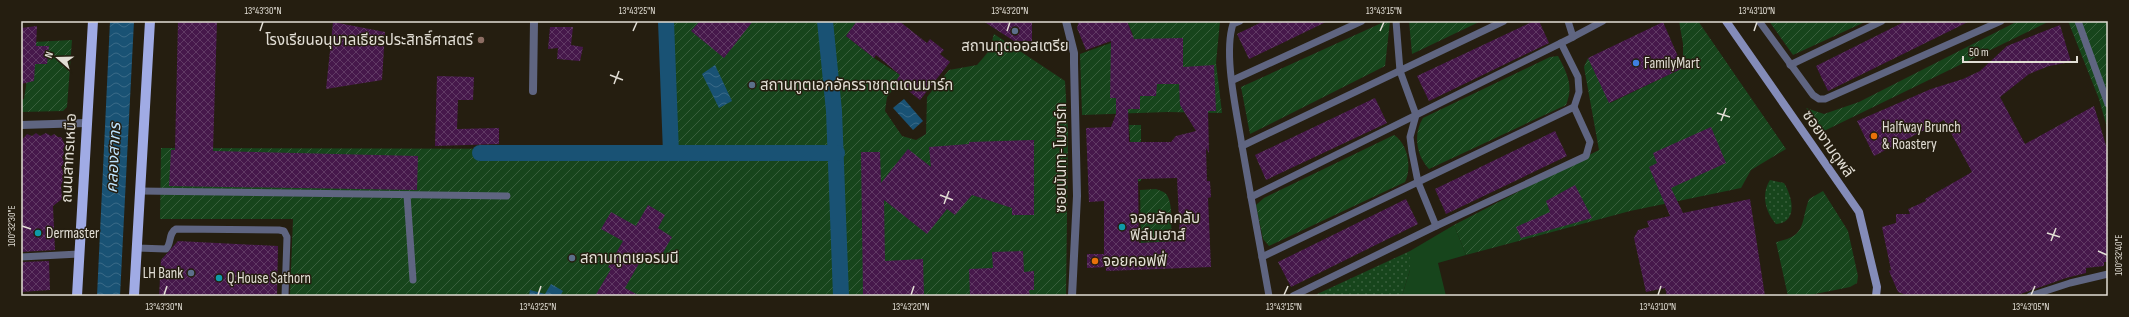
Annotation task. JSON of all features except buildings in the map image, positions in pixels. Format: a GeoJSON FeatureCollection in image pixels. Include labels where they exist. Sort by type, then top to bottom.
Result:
{"type":"FeatureCollection","features":[{"type":"Feature","properties":{"kind":"main road","name":"ถนนสาทรเหนือ"},"geometry":{"type":"LineString","coordinates":[[77,296],[93,21]]}},
{"type":"Feature","properties":{"kind":"main road"},"geometry":{"type":"LineString","coordinates":[[134,296],[150,21]]}},
{"type":"Feature","properties":{"kind":"street"},"geometry":{"type":"LineString","coordinates":[[532,91],[534,21]]}},
{"type":"Feature","properties":{"kind":"street","name":"ซอยนันทา-โมซาร์ท"},"geometry":{"type":"LineString","coordinates":[[1066,21],[1074,53],[1077,196],[1072,296]]}},
{"type":"Feature","properties":{"kind":"street","name":"ซอยงามดูพลี"},"geometry":{"type":"LineString","coordinates":[[1726,21],[1859,212],[1877,287],[1876,296]]}},
{"type":"Feature","properties":{"kind":"street"},"geometry":{"type":"LineString","coordinates":[[21,126],[86,123]]}},
{"type":"Feature","properties":{"kind":"lane"},"geometry":{"type":"LineString","coordinates":[[1240,21],[1233,24],[1229,36],[1233,80],[1242,146],[1270,296]]}},
{"type":"Feature","properties":{"kind":"lane"},"geometry":{"type":"LineString","coordinates":[[1233,80],[1362,21]]}},
{"type":"Feature","properties":{"kind":"lane"},"geometry":{"type":"LineString","coordinates":[[1396,21],[1400,71],[1416,115],[1410,137],[1418,182],[1436,226]]}},
{"type":"Feature","properties":{"kind":"lane"},"geometry":{"type":"LineString","coordinates":[[1242,146],[1504,21]]}},
{"type":"Feature","properties":{"kind":"lane"},"geometry":{"type":"LineString","coordinates":[[1568,21],[1572,37]]}},
{"type":"Feature","properties":{"kind":"lane"},"geometry":{"type":"LineString","coordinates":[[1251,197],[1604,21]]}},
{"type":"Feature","properties":{"kind":"lane"},"geometry":{"type":"LineString","coordinates":[[1759,21],[1813,96],[1819,99],[1825,99],[2001,21]]}},
{"type":"Feature","properties":{"kind":"lane"},"geometry":{"type":"LineString","coordinates":[[1790,65],[1882,21]]}},
{"type":"Feature","properties":{"kind":"lane"},"geometry":{"type":"LineString","coordinates":[[2078,21],[2108,104]]}},
{"type":"Feature","properties":{"kind":"lane"},"geometry":{"type":"LineString","coordinates":[[1293,296],[1436,226],[1586,156],[1590,142],[1574,107],[1579,92],[1578,77],[1561,43]]}},
{"type":"Feature","properties":{"kind":"lane"},"geometry":{"type":"LineString","coordinates":[[1262,257],[1574,107]]}},
{"type":"Feature","properties":{"kind":"lane"},"geometry":{"type":"LineString","coordinates":[[140,191],[507,196]]}},
{"type":"Feature","properties":{"kind":"lane"},"geometry":{"type":"LineString","coordinates":[[407,195],[413,280]]}},
{"type":"Feature","properties":{"kind":"lane"},"geometry":{"type":"LineString","coordinates":[[137,248],[166,249],[170,244],[171,234],[176,229],[284,231],[287,237],[285,296]]}},
{"type":"Feature","properties":{"kind":"lane"},"geometry":{"type":"LineString","coordinates":[[21,257],[79,254]]}},
{"type":"Feature","properties":{"kind":"lane"},"geometry":{"type":"LineString","coordinates":[[2030,296],[2070,283],[2108,274]]}},
{"type":"Feature","properties":{"kind":"green space"},"geometry":{"type":"Polygon","coordinates":[[[659,21],[857,21],[846,36],[874,58],[900,75],[896,81],[898,83],[887,97],[885,111],[902,136],[916,140],[926,134],[927,97],[949,70],[977,65],[989,51],[994,34],[1065,81],[1068,132],[1066,296],[290,296],[293,219],[160,219],[161,148],[664,149],[659,21]]]}},
{"type":"Feature","properties":{"kind":"green space"},"geometry":{"type":"Polygon","coordinates":[[[1127,21],[1220,21],[1216,63],[1222,113],[1167,112],[1082,115],[1080,54],[1133,35],[1127,21]]]}},
{"type":"Feature","properties":{"kind":"green space"},"geometry":{"type":"Polygon","coordinates":[[[1386,21],[1390,21],[1385,66],[1250,134],[1241,87],[1386,21]]]}},
{"type":"Feature","properties":{"kind":"green space"},"geometry":{"type":"Polygon","coordinates":[[[1409,21],[1481,21],[1412,54],[1409,21]]]}},
{"type":"Feature","properties":{"kind":"green space"},"geometry":{"type":"Polygon","coordinates":[[[1679,21],[1698,21],[1786,149],[1751,170],[1741,188],[1630,211],[1466,255],[1454,225],[1599,150],[1584,67],[1588,58],[1610,103],[1683,68],[1683,44],[1679,21]]]}},
{"type":"Feature","properties":{"kind":"green space"},"geometry":{"type":"Polygon","coordinates":[[[1769,21],[1867,21],[1793,55],[1769,21]]]}},
{"type":"Feature","properties":{"kind":"green space"},"geometry":{"type":"Polygon","coordinates":[[[2018,21],[2050,21],[1824,131],[1806,108],[1824,114],[1859,102],[2018,21]]]}},
{"type":"Feature","properties":{"kind":"green space"},"geometry":{"type":"Polygon","coordinates":[[[2068,21],[2108,21],[2108,131],[2099,99],[2068,21]]]}},
{"type":"Feature","properties":{"kind":"green space"},"geometry":{"type":"Polygon","coordinates":[[[72,40],[67,107],[63,111],[21,112],[21,100],[24,99],[33,42],[72,40]]]}},
{"type":"Feature","properties":{"kind":"green space"},"geometry":{"type":"Polygon","coordinates":[[[1558,56],[1567,74],[1569,86],[1566,105],[1429,169],[1421,157],[1417,144],[1418,131],[1423,118],[1550,57],[1558,56]]]}},
{"type":"Feature","properties":{"kind":"green space"},"geometry":{"type":"Polygon","coordinates":[[[1129,125],[1141,125],[1141,181],[1133,182],[1129,125]]]}},
{"type":"Feature","properties":{"kind":"green space"},"geometry":{"type":"Polygon","coordinates":[[[1394,135],[1403,144],[1407,157],[1408,170],[1405,182],[1269,246],[1263,239],[1256,205],[1264,198],[1394,135]]]}},
{"type":"Feature","properties":{"kind":"green space"},"geometry":{"type":"Polygon","coordinates":[[[1770,180],[1784,183],[1787,188],[1792,208],[1788,219],[1776,224],[1769,214],[1765,197],[1767,185],[1770,180]]]}},
{"type":"Feature","properties":{"kind":"green space"},"geometry":{"type":"Polygon","coordinates":[[[1156,189],[1165,193],[1170,202],[1171,241],[1141,243],[1140,190],[1156,189]]]}},
{"type":"Feature","properties":{"kind":"green space"},"geometry":{"type":"Polygon","coordinates":[[[1823,191],[1848,231],[1858,276],[1857,283],[1850,287],[1805,296],[1788,296],[1776,242],[1793,236],[1798,232],[1803,222],[1809,199],[1823,191]]]}},
{"type":"Feature","properties":{"kind":"green space"},"geometry":{"type":"Polygon","coordinates":[[[1454,225],[1466,255],[1438,263],[1446,296],[1402,296],[1410,270],[1410,251],[1454,225]]]}},
{"type":"Feature","properties":{"kind":"green space"},"geometry":{"type":"Polygon","coordinates":[[[1410,251],[1410,270],[1402,296],[1313,296],[1410,251]]]}},
{"type":"Feature","properties":{"kind":"water","name":"คลองสาทร"},"geometry":{"type":"Polygon","coordinates":[[[110,21],[134,21],[120,296],[97,296],[110,21]]]}},
{"type":"Feature","properties":{"kind":"water"},"geometry":{"type":"Polygon","coordinates":[[[715,65],[732,101],[719,108],[702,74],[715,65]]]}},
{"type":"Feature","properties":{"kind":"water"},"geometry":{"type":"Polygon","coordinates":[[[904,99],[923,121],[913,130],[893,108],[904,99]]]}},
{"type":"Feature","properties":{"kind":"water"},"geometry":{"type":"Polygon","coordinates":[[[551,284],[563,291],[560,296],[529,296],[530,290],[545,294],[551,284]]]}},
{"type":"Feature","properties":{"kind":"waterway"},"geometry":{"type":"LineString","coordinates":[[666,21],[671,153]]}},
{"type":"Feature","properties":{"kind":"waterway"},"geometry":{"type":"LineString","coordinates":[[825,21],[834,111],[841,296]]}},
{"type":"Feature","properties":{"kind":"waterway"},"geometry":{"type":"LineString","coordinates":[[480,153],[837,153]]}},
{"type":"Feature","properties":{"kind":"place","name":"สถานทูตออสเตรีย"},"geometry":{"type":"Point","coordinates":[1015,31]}},
{"type":"Feature","properties":{"kind":"place","name":"โรงเรียนอนุบาลเธียรประสิทธิ์ศาสตร์"},"geometry":{"type":"Point","coordinates":[481,40]}},
{"type":"Feature","properties":{"kind":"place","name":"FamilyMart"},"geometry":{"type":"Point","coordinates":[1636,63]}},
{"type":"Feature","properties":{"kind":"place","name":"สถานทูตเอกอัครราชทูตเดนมาร์ก"},"geometry":{"type":"Point","coordinates":[752,85]}},
{"type":"Feature","properties":{"kind":"place","name":"Halfway Brunch & Roastery"},"geometry":{"type":"Point","coordinates":[1874,136]}},
{"type":"Feature","properties":{"kind":"place","name":"จอยลัคคลับ ฟิล์มเฮาส์"},"geometry":{"type":"Point","coordinates":[1122,227]}},
{"type":"Feature","properties":{"kind":"place","name":"Dermaster"},"geometry":{"type":"Point","coordinates":[38,233]}},
{"type":"Feature","properties":{"kind":"place","name":"สถานทูตเยอรมนี"},"geometry":{"type":"Point","coordinates":[572,258]}},
{"type":"Feature","properties":{"kind":"place","name":"จอยคอฟฟี่"},"geometry":{"type":"Point","coordinates":[1095,261]}},
{"type":"Feature","properties":{"kind":"place","name":"LH Bank"},"geometry":{"type":"Point","coordinates":[191,273]}},
{"type":"Feature","properties":{"kind":"place","name":"Q.House Sathorn"},"geometry":{"type":"Point","coordinates":[219,278]}}]}
